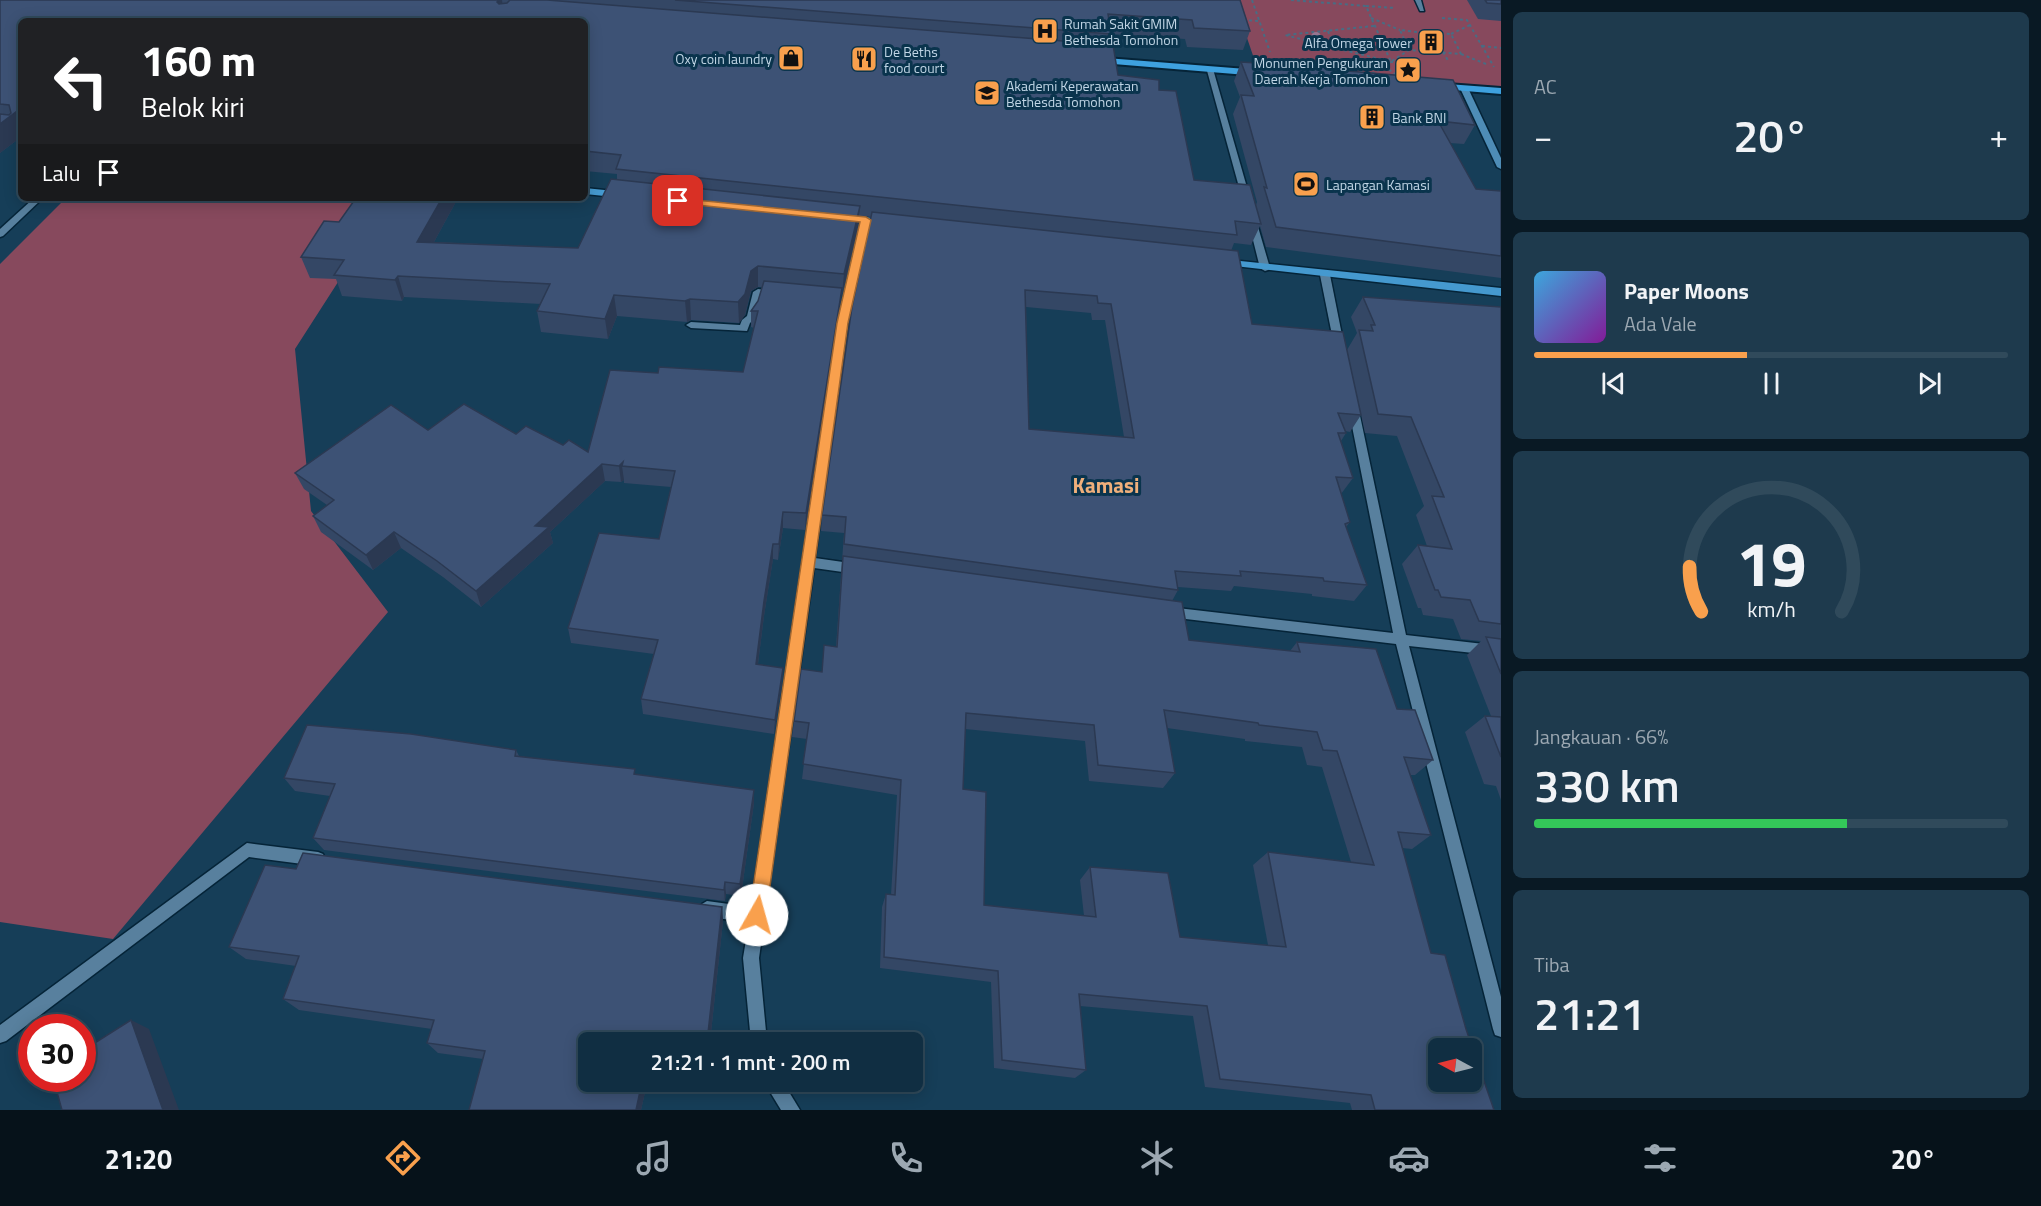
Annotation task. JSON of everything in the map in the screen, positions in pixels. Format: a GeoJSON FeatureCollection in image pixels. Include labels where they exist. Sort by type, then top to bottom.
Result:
{"type":"FeatureCollection","features":[{"type":"Feature","properties":{"kind":"highway"},"geometry":{"type":"LineString","coordinates":[[1086,59],[1271,74]]}},
{"type":"Feature","properties":{"kind":"highway"},"geometry":{"type":"LineString","coordinates":[[1419,80],[1464,88],[1501,91]]}},
{"type":"Feature","properties":{"kind":"main road"},"geometry":{"type":"LineString","coordinates":[[1464,88],[1501,167]]}},
{"type":"Feature","properties":{"kind":"main road"},"geometry":{"type":"LineString","coordinates":[[588,191],[632,196]]}},
{"type":"Feature","properties":{"kind":"main road"},"geometry":{"type":"LineString","coordinates":[[831,216],[900,224]]}},
{"type":"Feature","properties":{"kind":"main road"},"geometry":{"type":"LineString","coordinates":[[1208,261],[1501,292]]}},
{"type":"Feature","properties":{"kind":"street"},"geometry":{"type":"LineString","coordinates":[[1418,0],[1422,10]]}},
{"type":"Feature","properties":{"kind":"street"},"geometry":{"type":"LineString","coordinates":[[1209,69],[1265,268]]}},
{"type":"Feature","properties":{"kind":"street"},"geometry":{"type":"LineString","coordinates":[[0,234],[36,201]]}},
{"type":"Feature","properties":{"kind":"street"},"geometry":{"type":"LineString","coordinates":[[758,1032],[751,958],[808,562],[842,300],[866,220]]}},
{"type":"Feature","properties":{"kind":"street"},"geometry":{"type":"LineString","coordinates":[[1325,275],[1342,360]]}},
{"type":"Feature","properties":{"kind":"street"},"geometry":{"type":"LineString","coordinates":[[691,325],[744,329],[745,322],[751,317],[758,292],[792,295]]}},
{"type":"Feature","properties":{"kind":"street"},"geometry":{"type":"LineString","coordinates":[[1350,392],[1401,639],[1501,1029]]}},
{"type":"Feature","properties":{"kind":"street"},"geometry":{"type":"LineString","coordinates":[[808,562],[867,570]]}},
{"type":"Feature","properties":{"kind":"street"},"geometry":{"type":"LineString","coordinates":[[1151,610],[1501,651]]}},
{"type":"Feature","properties":{"kind":"street"},"geometry":{"type":"LineString","coordinates":[[0,1035],[247,850],[330,861]]}},
{"type":"Feature","properties":{"kind":"street"},"geometry":{"type":"LineString","coordinates":[[686,906],[757,915]]}},
{"type":"Feature","properties":{"kind":"street"},"geometry":{"type":"LineString","coordinates":[[779,1092],[791,1110]]}},
{"type":"Feature","properties":{"kind":"path"},"geometry":{"type":"LineString","coordinates":[[1252,0],[1270,54]]}},
{"type":"Feature","properties":{"kind":"path"},"geometry":{"type":"LineString","coordinates":[[1291,0],[1366,6],[1391,62]]}},
{"type":"Feature","properties":{"kind":"path"},"geometry":{"type":"LineString","coordinates":[[1371,18],[1400,30],[1451,34],[1470,25]]}},
{"type":"Feature","properties":{"kind":"path"},"geometry":{"type":"LineString","coordinates":[[1436,18],[1467,20],[1498,72]]}},
{"type":"Feature","properties":{"kind":"path"},"geometry":{"type":"LineString","coordinates":[[1242,20],[1259,21]]}},
{"type":"Feature","properties":{"kind":"path"},"geometry":{"type":"LineString","coordinates":[[1374,26],[1285,35],[1391,62]]}},
{"type":"Feature","properties":{"kind":"path"},"geometry":{"type":"LineString","coordinates":[[1400,30],[1409,50]]}},
{"type":"Feature","properties":{"kind":"path"},"geometry":{"type":"LineString","coordinates":[[1328,31],[1335,47]]}},
{"type":"Feature","properties":{"kind":"path"},"geometry":{"type":"LineString","coordinates":[[1451,34],[1461,54]]}},
{"type":"Feature","properties":{"kind":"path"},"geometry":{"type":"LineString","coordinates":[[1482,46],[1501,48]]}},
{"type":"Feature","properties":{"kind":"path"},"geometry":{"type":"LineString","coordinates":[[1330,69],[1374,73],[1409,50],[1461,54],[1472,58]]}},
{"type":"Feature","properties":{"kind":"path"},"geometry":{"type":"LineString","coordinates":[[1384,66],[1398,77],[1404,78]]}},
{"type":"Feature","properties":{"kind":"path"},"geometry":{"type":"LineString","coordinates":[[1419,80],[1422,71]]}},
{"type":"Feature","properties":{"kind":"shaded area"},"geometry":{"type":"Polygon","coordinates":[[[1234,0],[1501,0],[1501,92],[1259,73],[1234,0]]]}},
{"type":"Feature","properties":{"kind":"shaded area"},"geometry":{"type":"Polygon","coordinates":[[[63,201],[390,201],[295,349],[311,511],[388,612],[113,939],[0,922],[0,264],[63,201]]]}},
{"type":"Feature","properties":{"kind":"building"},"geometry":{"type":"Polygon","coordinates":[[[0,0],[499,0],[497,2],[499,4],[510,0],[547,0],[1113,45],[1118,75],[1159,80],[1159,90],[1176,91],[1194,180],[1250,185],[1261,224],[1235,221],[1237,235],[616,169],[621,155],[588,151],[588,18],[18,18],[18,110],[0,124],[0,114],[9,115],[11,113],[9,105],[0,104],[0,0]]]}},
{"type":"Feature","properties":{"kind":"building"},"geometry":{"type":"Polygon","coordinates":[[[675,0],[1240,0],[1250,31],[1194,28],[1192,20],[1108,14],[1111,34],[675,0]]]}},
{"type":"Feature","properties":{"kind":"building"},"geometry":{"type":"Polygon","coordinates":[[[1485,0],[1501,0],[1501,4],[1487,3],[1485,0]]]}},
{"type":"Feature","properties":{"kind":"building"},"geometry":{"type":"Polygon","coordinates":[[[1241,62],[1335,68],[1336,70],[1453,80],[1475,125],[1438,121],[1476,189],[1501,191],[1501,256],[1276,227],[1241,95],[1254,96],[1241,62]]]}},
{"type":"Feature","properties":{"kind":"building"},"geometry":{"type":"Polygon","coordinates":[[[611,179],[860,206],[844,274],[758,266],[751,271],[745,294],[738,302],[690,299],[685,301],[614,295],[605,319],[537,311],[550,284],[398,276],[395,280],[334,275],[344,260],[301,257],[324,221],[339,222],[354,201],[440,201],[417,242],[578,248],[611,179]]]}},
{"type":"Feature","properties":{"kind":"building"},"geometry":{"type":"Polygon","coordinates":[[[872,212],[1238,251],[1252,324],[1343,332],[1361,415],[1338,413],[1346,433],[1338,433],[1353,478],[1336,477],[1350,522],[1345,524],[1367,585],[1324,581],[1323,578],[1240,571],[1241,576],[1175,571],[1178,590],[844,544],[846,517],[822,515],[852,307],[872,212]],[[1025,290],[1029,429],[1134,438],[1111,304],[1098,303],[1097,296],[1025,290]]]}},
{"type":"Feature","properties":{"kind":"building"},"geometry":{"type":"Polygon","coordinates":[[[764,281],[842,288],[806,513],[783,512],[779,544],[773,544],[764,601],[756,664],[783,668],[775,720],[641,699],[658,640],[568,628],[599,533],[659,539],[675,471],[622,466],[623,462],[619,466],[602,464],[535,526],[549,527],[476,591],[394,532],[366,555],[313,516],[334,500],[295,473],[391,405],[428,430],[464,404],[516,434],[526,426],[563,445],[569,440],[588,452],[610,370],[658,373],[659,367],[743,372],[758,311],[751,311],[758,301],[764,281]]]}},
{"type":"Feature","properties":{"kind":"building"},"geometry":{"type":"Polygon","coordinates":[[[1363,297],[1501,307],[1501,624],[1479,621],[1470,600],[1441,597],[1438,590],[1435,590],[1418,545],[1452,549],[1432,496],[1444,497],[1411,417],[1378,414],[1359,330],[1373,331],[1371,325],[1375,325],[1363,297]]]}},
{"type":"Feature","properties":{"kind":"building"},"geometry":{"type":"Polygon","coordinates":[[[843,556],[1182,602],[1189,640],[1300,652],[1297,642],[1376,649],[1397,709],[1415,710],[1433,760],[1404,757],[1431,835],[1398,832],[1431,953],[1445,955],[1469,1038],[1428,1038],[1428,1092],[1482,1092],[1482,1075],[1494,1110],[1375,1110],[1371,1095],[1220,1079],[1207,1006],[1079,994],[1086,1070],[1002,1060],[998,971],[884,957],[886,894],[895,895],[901,780],[803,764],[809,723],[794,721],[801,669],[822,672],[824,645],[837,647],[843,556]],[[1164,710],[1175,773],[1098,765],[1094,725],[966,713],[963,789],[986,792],[984,905],[1096,917],[1090,867],[1168,873],[1180,937],[1286,947],[1268,852],[1374,865],[1337,751],[1323,750],[1317,732],[1259,725],[1258,723],[1164,710]]]}},
{"type":"Feature","properties":{"kind":"building"},"geometry":{"type":"Polygon","coordinates":[[[1486,637],[1501,639],[1501,674],[1486,637]]]}},
{"type":"Feature","properties":{"kind":"building"},"geometry":{"type":"Polygon","coordinates":[[[1485,716],[1501,717],[1501,757],[1485,716]]]}},
{"type":"Feature","properties":{"kind":"building"},"geometry":{"type":"Polygon","coordinates":[[[307,725],[411,734],[516,750],[515,756],[635,769],[634,774],[754,790],[740,884],[725,882],[724,890],[313,838],[335,784],[284,778],[307,725]]]}},
{"type":"Feature","properties":{"kind":"building"},"geometry":{"type":"Polygon","coordinates":[[[303,853],[722,907],[708,1032],[578,1032],[578,1092],[640,1092],[636,1110],[469,1110],[485,1051],[427,1043],[434,1020],[283,999],[299,956],[229,947],[265,865],[296,869],[303,853]]]}},
{"type":"Feature","properties":{"kind":"building"},"geometry":{"type":"Polygon","coordinates":[[[131,1020],[163,1110],[62,1110],[57,1092],[96,1092],[96,1042],[131,1020]]]}},
{"type":"Feature","properties":{"kind":"place","name":"Rumah Sakit GMIM Bethesda Tomohon"},"geometry":{"type":"Point","coordinates":[1045,31]}},
{"type":"Feature","properties":{"kind":"place","name":"Alfa Omega Tower"},"geometry":{"type":"Point","coordinates":[1431,42]}},
{"type":"Feature","properties":{"kind":"place","name":"Oxy coin laundry"},"geometry":{"type":"Point","coordinates":[791,58]}},
{"type":"Feature","properties":{"kind":"place","name":"De Beths food court"},"geometry":{"type":"Point","coordinates":[864,59]}},
{"type":"Feature","properties":{"kind":"place","name":"Monumen Pengukuran Daerah Kerja Tomohon"},"geometry":{"type":"Point","coordinates":[1408,70]}},
{"type":"Feature","properties":{"kind":"place","name":"Akademi Keperawatan Bethesda Tomohon"},"geometry":{"type":"Point","coordinates":[987,93]}},
{"type":"Feature","properties":{"kind":"place","name":"Bank BNI"},"geometry":{"type":"Point","coordinates":[1372,117]}},
{"type":"Feature","properties":{"kind":"place","name":"Lapangan Kamasi"},"geometry":{"type":"Point","coordinates":[1306,184]}},
{"type":"Feature","properties":{"kind":"district","name":"Kamasi"},"geometry":{"type":"Point","coordinates":[1106,485]}},
{"type":"Feature","properties":{"kind":"route"},"geometry":{"type":"LineString","coordinates":[[678,201],[866,220],[843,323],[757,915]]}}]}
